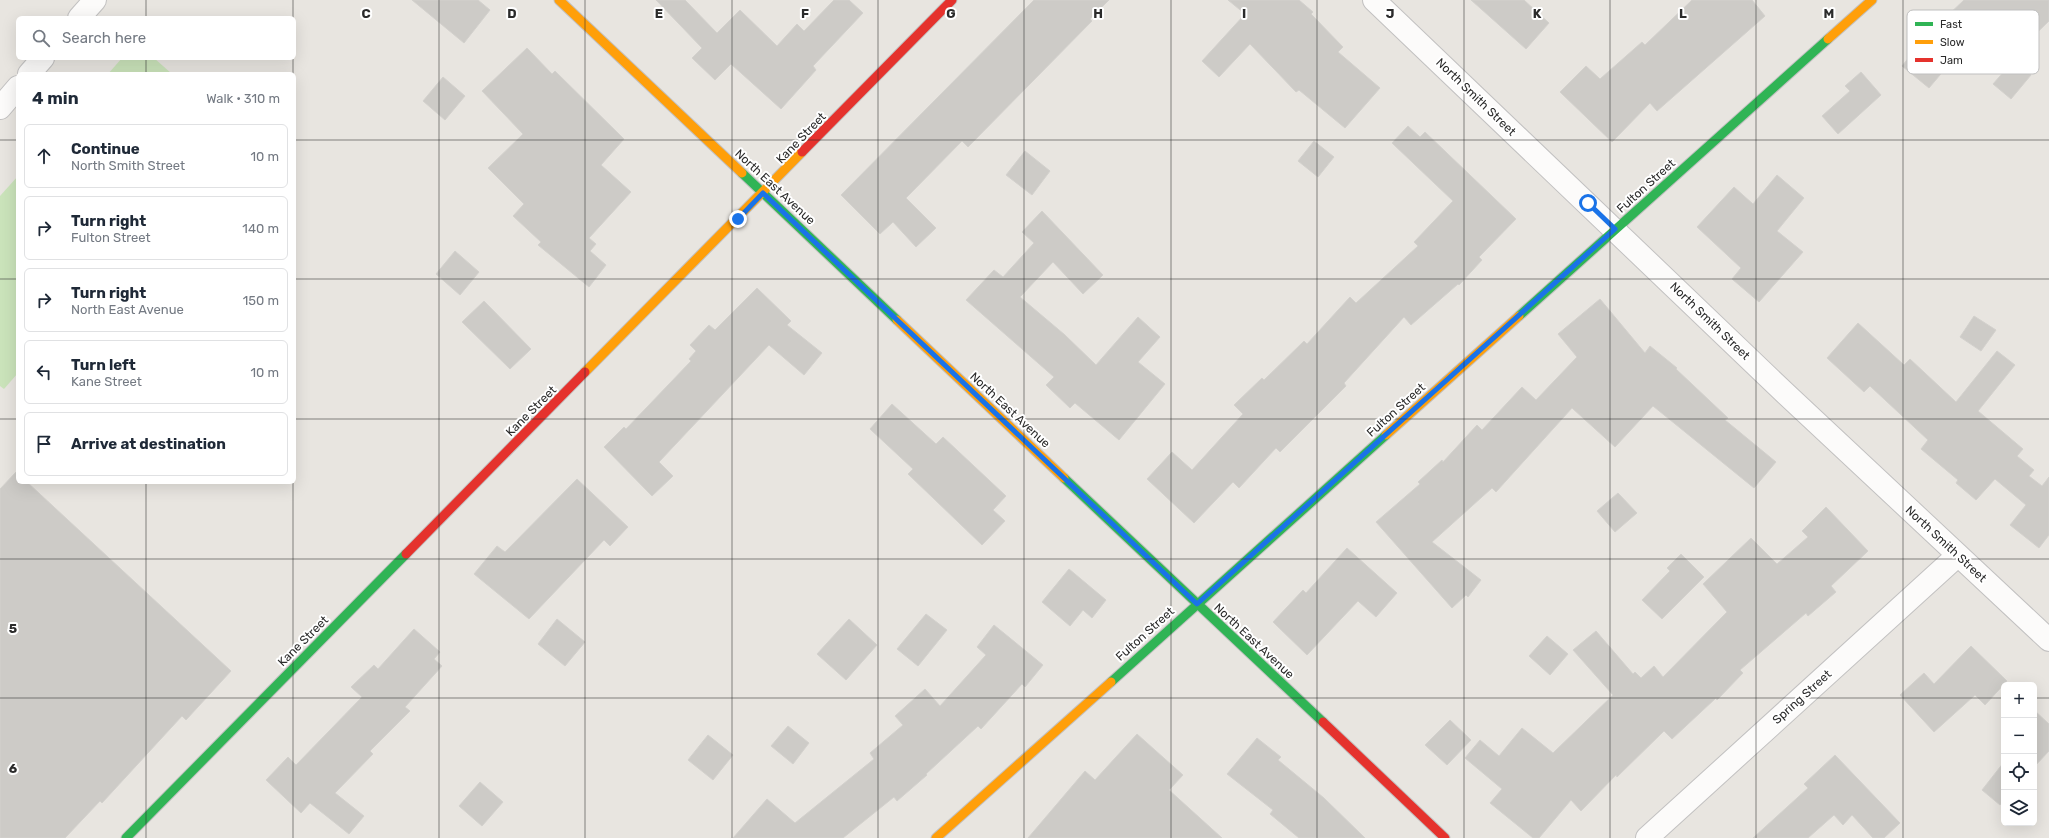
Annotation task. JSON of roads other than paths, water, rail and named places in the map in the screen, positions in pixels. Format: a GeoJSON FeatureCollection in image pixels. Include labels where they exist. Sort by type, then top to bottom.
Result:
{"type":"FeatureCollection","features":[{"type":"Feature","properties":{"kind":"street"},"geometry":{"type":"LineString","coordinates":[[81,16],[95,0]]}},
{"type":"Feature","properties":{"kind":"street","name":"North East Avenue"},"geometry":{"type":"LineString","coordinates":[[559,0],[1445,838]]}},
{"type":"Feature","properties":{"kind":"street","name":"Kane Street"},"geometry":{"type":"LineString","coordinates":[[126,838],[952,0]]}},
{"type":"Feature","properties":{"kind":"street","name":"North Smith Street"},"geometry":{"type":"LineString","coordinates":[[1374,0],[1786,394],[2049,640]]}},
{"type":"Feature","properties":{"kind":"street","name":"Fulton Street"},"geometry":{"type":"LineString","coordinates":[[936,838],[1872,0]]}},
{"type":"Feature","properties":{"kind":"street"},"geometry":{"type":"LineString","coordinates":[[31,72],[41,60]]}},
{"type":"Feature","properties":{"kind":"street"},"geometry":{"type":"LineString","coordinates":[[1,106],[16,89]]}},
{"type":"Feature","properties":{"kind":"street","name":"Spring Street"},"geometry":{"type":"LineString","coordinates":[[1647,838],[1958,556]]}}]}
